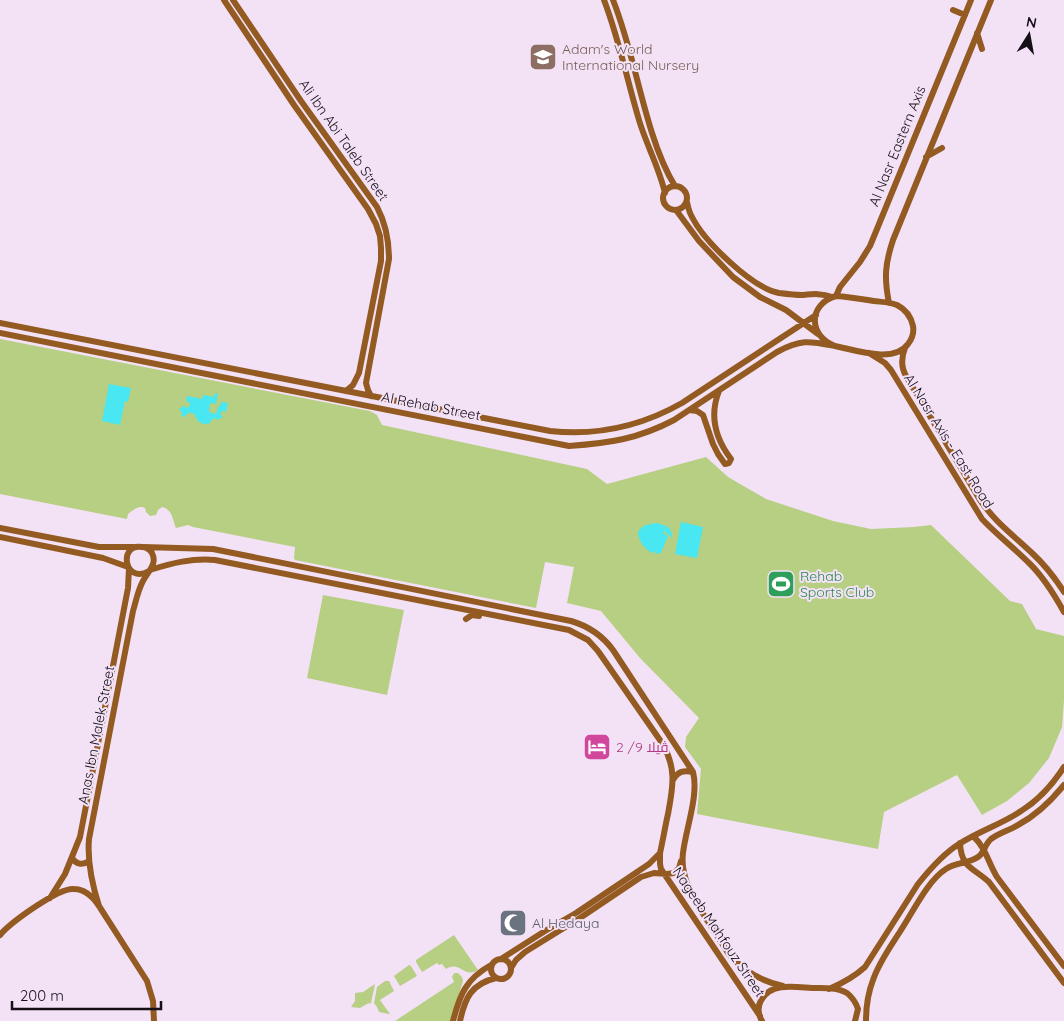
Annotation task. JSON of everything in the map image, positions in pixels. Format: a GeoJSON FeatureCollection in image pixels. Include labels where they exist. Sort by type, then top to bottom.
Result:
{"type":"FeatureCollection","features":[{"type":"Feature","properties":{"kind":"street","name":"Ali Ibn Abi Taleb Street"},"geometry":{"type":"LineString","coordinates":[[224,0],[278,86],[294,105],[368,209],[378,230],[381,261],[363,356],[356,381],[346,391]]}},
{"type":"Feature","properties":{"kind":"street","name":"Ali Ibn Abi Taleb Street"},"geometry":{"type":"LineString","coordinates":[[233,0],[376,207],[386,228],[389,241],[389,259],[366,383],[371,396]]}},
{"type":"Feature","properties":{"kind":"street"},"geometry":{"type":"LineString","coordinates":[[604,0],[611,17],[639,121],[665,193],[664,200],[666,205],[676,210],[698,241],[733,277],[760,297],[786,310],[828,343],[835,346]]}},
{"type":"Feature","properties":{"kind":"street"},"geometry":{"type":"LineString","coordinates":[[614,0],[647,118],[664,166],[675,186]]}},
{"type":"Feature","properties":{"kind":"street","name":"Al Nasr Eastern Axis"},"geometry":{"type":"LineString","coordinates":[[816,315],[822,304],[834,296],[870,246],[971,0]]}},
{"type":"Feature","properties":{"kind":"street"},"geometry":{"type":"LineString","coordinates":[[888,303],[886,271],[888,255],[893,240],[991,0]]}},
{"type":"Feature","properties":{"kind":"street"},"geometry":{"type":"LineString","coordinates":[[953,10],[965,14]]}},
{"type":"Feature","properties":{"kind":"street"},"geometry":{"type":"LineString","coordinates":[[977,33],[982,49]]}},
{"type":"Feature","properties":{"kind":"street"},"geometry":{"type":"LineString","coordinates":[[294,105],[301,100]]}},
{"type":"Feature","properties":{"kind":"street"},"geometry":{"type":"LineString","coordinates":[[926,157],[942,148]]}},
{"type":"Feature","properties":{"kind":"street"},"geometry":{"type":"LineString","coordinates":[[665,193],[669,188],[675,186],[685,192],[686,202],[684,206],[676,210]]}},
{"type":"Feature","properties":{"kind":"street"},"geometry":{"type":"LineString","coordinates":[[686,202],[695,223],[714,246],[737,268],[761,286],[778,293],[801,295],[818,293],[894,304],[903,308],[913,325],[912,335],[908,344],[899,351],[888,355],[869,353]]}},
{"type":"Feature","properties":{"kind":"street"},"geometry":{"type":"LineString","coordinates":[[816,315],[815,326],[819,335]]}},
{"type":"Feature","properties":{"kind":"street","name":"Al Rehab Street"},"geometry":{"type":"LineString","coordinates":[[0,324],[143,348],[214,365],[550,431],[570,433],[621,428],[664,413],[816,315]]}},
{"type":"Feature","properties":{"kind":"street","name":"Al Rehab Street"},"geometry":{"type":"LineString","coordinates":[[0,333],[569,446],[600,444],[638,436],[660,427],[767,358],[786,347],[800,342],[808,341],[869,353]]}},
{"type":"Feature","properties":{"kind":"street","name":"Al Nasr Axis - East Road"},"geometry":{"type":"LineString","coordinates":[[904,348],[903,371],[986,510],[1006,530],[1038,555],[1064,592]]}},
{"type":"Feature","properties":{"kind":"street"},"geometry":{"type":"LineString","coordinates":[[762,350],[767,358]]}},
{"type":"Feature","properties":{"kind":"street","name":"Al Nasr Axis - East Road"},"geometry":{"type":"LineString","coordinates":[[869,353],[885,363],[891,370],[982,519],[1038,572],[1064,612]]}},
{"type":"Feature","properties":{"kind":"street"},"geometry":{"type":"LineString","coordinates":[[363,356],[371,357]]}},
{"type":"Feature","properties":{"kind":"street"},"geometry":{"type":"LineString","coordinates":[[211,376],[214,365]]}},
{"type":"Feature","properties":{"kind":"street"},"geometry":{"type":"LineString","coordinates":[[689,410],[696,411],[703,416],[718,454],[724,464],[729,463],[731,459],[720,442],[715,425],[714,411],[720,390]]}},
{"type":"Feature","properties":{"kind":"street"},"geometry":{"type":"LineString","coordinates":[[472,416],[474,407]]}},
{"type":"Feature","properties":{"kind":"street"},"geometry":{"type":"LineString","coordinates":[[917,414],[926,409]]}},
{"type":"Feature","properties":{"kind":"street"},"geometry":{"type":"LineString","coordinates":[[569,446],[570,433]]}},
{"type":"Feature","properties":{"kind":"street"},"geometry":{"type":"LineString","coordinates":[[0,528],[107,547],[217,550],[571,621],[569,630],[215,560],[200,559],[181,562],[138,574],[128,567],[104,558],[0,537]]}},
{"type":"Feature","properties":{"kind":"street"},"geometry":{"type":"LineString","coordinates":[[104,558],[109,552],[107,547]]}},
{"type":"Feature","properties":{"kind":"street"},"geometry":{"type":"LineString","coordinates":[[128,567],[126,560],[130,550],[140,547],[150,550],[153,556],[153,564],[149,570]]}},
{"type":"Feature","properties":{"kind":"street"},"geometry":{"type":"LineString","coordinates":[[178,548],[174,556],[181,562]]}},
{"type":"Feature","properties":{"kind":"street","name":"Anas Ibn Malek Street"},"geometry":{"type":"LineString","coordinates":[[50,898],[72,858],[80,837],[128,588],[128,567]]}},
{"type":"Feature","properties":{"kind":"street","name":"Anas Ibn Malek Street"},"geometry":{"type":"LineString","coordinates":[[99,906],[89,861],[89,839],[133,610],[149,570]]}},
{"type":"Feature","properties":{"kind":"street"},"geometry":{"type":"LineString","coordinates":[[128,588],[134,586],[139,591]]}},
{"type":"Feature","properties":{"kind":"street"},"geometry":{"type":"LineString","coordinates":[[466,619],[472,615],[484,617],[487,614]]}},
{"type":"Feature","properties":{"kind":"street","name":"Nageeb Mahfouz Street"},"geometry":{"type":"LineString","coordinates":[[571,621],[594,631],[608,643],[693,772],[695,791],[683,854],[684,871],[692,896],[728,953],[739,965],[762,980],[783,986],[829,989]]}},
{"type":"Feature","properties":{"kind":"street","name":"Nageeb Mahfouz Street"},"geometry":{"type":"LineString","coordinates":[[569,630],[588,640],[603,657],[666,749],[671,764],[673,780],[660,853],[660,864],[664,874],[761,1019]]}},
{"type":"Feature","properties":{"kind":"street"},"geometry":{"type":"LineString","coordinates":[[829,989],[846,982],[865,967],[926,874],[947,852],[960,843],[1021,811],[1037,800],[1064,767]]}},
{"type":"Feature","properties":{"kind":"street"},"geometry":{"type":"LineString","coordinates":[[673,780],[679,772],[693,772]]}},
{"type":"Feature","properties":{"kind":"street"},"geometry":{"type":"LineString","coordinates":[[866,1021],[870,988],[927,890],[936,878],[956,863],[969,861],[979,856],[991,840],[1038,812],[1064,785]]}},
{"type":"Feature","properties":{"kind":"street"},"geometry":{"type":"LineString","coordinates":[[973,836],[984,848],[990,865],[997,876],[1064,966]]}},
{"type":"Feature","properties":{"kind":"street"},"geometry":{"type":"LineString","coordinates":[[960,843],[964,862],[989,882],[1064,982]]}},
{"type":"Feature","properties":{"kind":"street"},"geometry":{"type":"LineString","coordinates":[[453,1021],[458,1003],[466,987],[475,976],[495,960],[501,959],[576,913],[652,861],[660,853]]}},
{"type":"Feature","properties":{"kind":"street"},"geometry":{"type":"LineString","coordinates":[[460,1021],[465,1002],[472,991],[482,982],[496,978],[506,978],[519,957],[525,952],[641,877],[654,873],[670,874],[676,871],[683,854]]}},
{"type":"Feature","properties":{"kind":"street"},"geometry":{"type":"LineString","coordinates":[[72,858],[76,863],[80,864],[89,861]]}},
{"type":"Feature","properties":{"kind":"street"},"geometry":{"type":"LineString","coordinates":[[989,882],[997,876]]}},
{"type":"Feature","properties":{"kind":"street"},"geometry":{"type":"LineString","coordinates":[[0,935],[9,926],[62,891],[76,888],[83,890],[99,906],[147,981],[153,1001],[154,1021]]}},
{"type":"Feature","properties":{"kind":"street"},"geometry":{"type":"LineString","coordinates":[[501,959],[507,961],[511,968]]}},
{"type":"Feature","properties":{"kind":"street"},"geometry":{"type":"LineString","coordinates":[[491,965],[491,972],[496,978]]}},
{"type":"Feature","properties":{"kind":"street"},"geometry":{"type":"LineString","coordinates":[[761,1019],[758,1010],[762,997],[772,989],[783,986]]}},
{"type":"Feature","properties":{"kind":"street"},"geometry":{"type":"LineString","coordinates":[[829,989],[839,990],[849,995],[858,1009],[855,1021]]}},
{"type":"Feature","properties":{"kind":"street"},"geometry":{"type":"LineString","coordinates":[[858,1009],[866,1010]]}},
{"type":"Feature","properties":{"kind":"green space","name":"Rehab Sports Club"},"geometry":{"type":"Polygon","coordinates":[[[0,339],[370,411],[377,415],[382,425],[587,469],[607,484],[706,457],[728,477],[766,499],[833,521],[871,529],[931,525],[1010,601],[1022,604],[1036,629],[1064,636],[1062,727],[1049,758],[1029,783],[1007,801],[982,815],[957,775],[884,812],[878,849],[697,814],[701,769],[685,747],[686,737],[699,718],[640,658],[601,611],[567,603],[574,567],[545,562],[536,608],[295,560],[295,547],[188,525],[176,528],[172,515],[166,508],[162,507],[156,515],[150,516],[145,508],[138,508],[128,514],[127,519],[0,494],[0,339]]]}},
{"type":"Feature","properties":{"kind":"green space"},"geometry":{"type":"Polygon","coordinates":[[[323,595],[404,610],[387,695],[307,678],[323,595]]]}},
{"type":"Feature","properties":{"kind":"green space"},"geometry":{"type":"Polygon","coordinates":[[[454,935],[478,970],[469,972],[455,967],[446,969],[442,964],[439,965],[437,963],[422,972],[416,960],[454,935]]]}},
{"type":"Feature","properties":{"kind":"green space"},"geometry":{"type":"Polygon","coordinates":[[[409,965],[417,976],[400,986],[394,976],[409,965]]]}},
{"type":"Feature","properties":{"kind":"green space"},"geometry":{"type":"Polygon","coordinates":[[[454,973],[458,973],[463,981],[451,1021],[395,1021],[454,982],[452,977],[454,973]]]}},
{"type":"Feature","properties":{"kind":"green space"},"geometry":{"type":"Polygon","coordinates":[[[385,981],[389,981],[394,991],[380,1000],[390,1014],[379,1012],[374,1003],[377,987],[385,981]]]}},
{"type":"Feature","properties":{"kind":"green space"},"geometry":{"type":"Polygon","coordinates":[[[375,984],[371,1003],[360,1008],[351,1007],[355,1001],[355,993],[363,992],[375,984]]]}},
{"type":"Feature","properties":{"kind":"water"},"geometry":{"type":"Polygon","coordinates":[[[109,384],[131,388],[128,402],[125,401],[120,425],[102,421],[109,384]]]}},
{"type":"Feature","properties":{"kind":"water"},"geometry":{"type":"Polygon","coordinates":[[[215,393],[218,394],[216,404],[210,403],[209,412],[216,414],[221,402],[228,403],[226,412],[220,413],[223,417],[217,420],[215,418],[208,424],[203,424],[192,413],[184,417],[181,416],[182,413],[179,409],[184,406],[187,408],[190,404],[186,401],[187,396],[202,399],[203,395],[214,397],[215,393]]]}},
{"type":"Feature","properties":{"kind":"water"},"geometry":{"type":"Polygon","coordinates":[[[681,522],[703,527],[697,558],[675,554],[681,522]]]}},
{"type":"Feature","properties":{"kind":"water"},"geometry":{"type":"Polygon","coordinates":[[[657,523],[666,526],[663,533],[668,536],[661,553],[658,554],[654,551],[654,554],[643,545],[638,532],[644,526],[657,523]]]}},
{"type":"Feature","properties":{"kind":"water"},"geometry":{"type":"Polygon","coordinates":[[[667,526],[671,531],[672,538],[664,531],[667,526]]]}},
{"type":"Feature","properties":{"kind":"place","name":"Adam's World International Nursery"},"geometry":{"type":"Point","coordinates":[543,57]}},
{"type":"Feature","properties":{"kind":"place","name":"Rehab Sports Club"},"geometry":{"type":"Point","coordinates":[781,584]}},
{"type":"Feature","properties":{"kind":"place","name":"ڤيلا 9/ 2"},"geometry":{"type":"Point","coordinates":[597,747]}},
{"type":"Feature","properties":{"kind":"place","name":"Al Hedaya"},"geometry":{"type":"Point","coordinates":[513,923]}}]}
